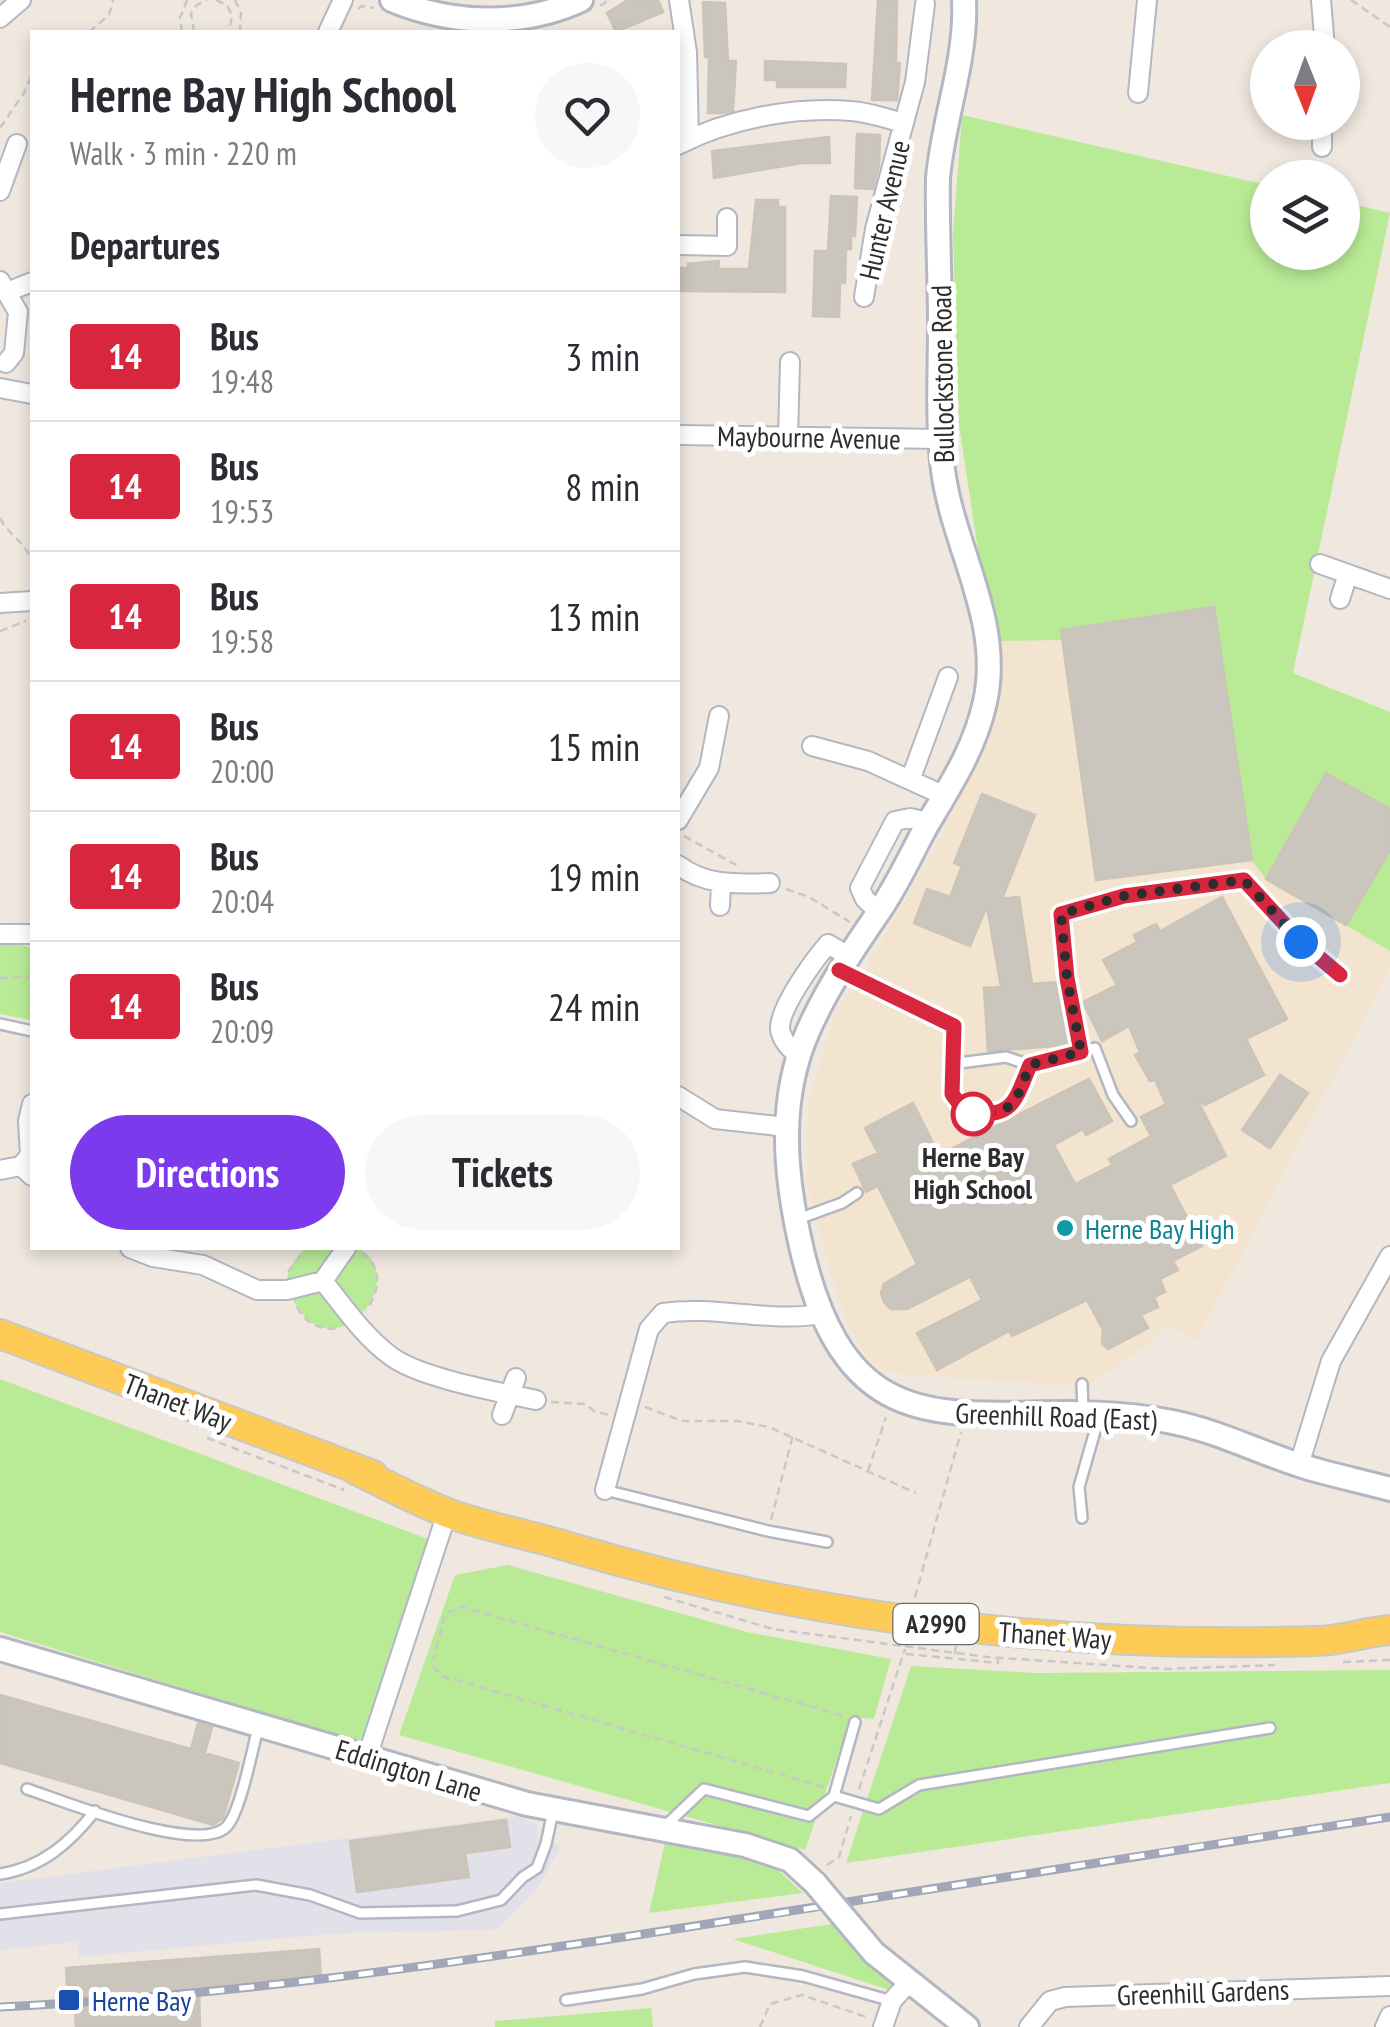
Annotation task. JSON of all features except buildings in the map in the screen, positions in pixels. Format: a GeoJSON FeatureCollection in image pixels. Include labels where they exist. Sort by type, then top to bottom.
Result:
{"type":"FeatureCollection","features":[{"type":"Feature","properties":{"kind":"main road","name":"Thanet Way"},"geometry":{"type":"LineString","coordinates":[[0,1334],[356,1470],[447,1513],[723,1587],[929,1624],[1004,1633],[1142,1641],[1345,1640],[1390,1646]]}},
{"type":"Feature","properties":{"kind":"main road","name":"Thanet Way"},"geometry":{"type":"LineString","coordinates":[[356,1470],[454,1499],[536,1536]]}},
{"type":"Feature","properties":{"kind":"main road","name":"Thanet Way"},"geometry":{"type":"LineString","coordinates":[[1345,1640],[1371,1631],[1390,1630]]}},
{"type":"Feature","properties":{"kind":"street"},"geometry":{"type":"LineString","coordinates":[[0,18],[21,0]]}},
{"type":"Feature","properties":{"kind":"street"},"geometry":{"type":"LineString","coordinates":[[329,30],[343,0]]}},
{"type":"Feature","properties":{"kind":"street"},"geometry":{"type":"LineString","coordinates":[[392,0],[428,11],[496,20],[529,16],[581,0]]}},
{"type":"Feature","properties":{"kind":"street","name":"Hunter Avenue"},"geometry":{"type":"LineString","coordinates":[[679,0],[688,52],[683,142],[754,118],[814,110],[854,111],[904,124]]}},
{"type":"Feature","properties":{"kind":"street","name":"Bullockstone Road"},"geometry":{"type":"LineString","coordinates":[[893,1397],[859,1372],[836,1344],[821,1314],[796,1220],[786,1162],[786,1127],[798,1056],[843,963],[879,912],[945,796],[980,723],[987,695],[988,651],[980,599],[943,473],[941,439],[938,178],[940,144],[958,66],[964,0]]}},
{"type":"Feature","properties":{"kind":"street"},"geometry":{"type":"LineString","coordinates":[[1138,93],[1148,0]]}},
{"type":"Feature","properties":{"kind":"street"},"geometry":{"type":"LineString","coordinates":[[1321,0],[1324,30]]}},
{"type":"Feature","properties":{"kind":"street","name":"Hunter Avenue"},"geometry":{"type":"LineString","coordinates":[[864,298],[875,228],[916,82],[925,4]]}},
{"type":"Feature","properties":{"kind":"street"},"geometry":{"type":"LineString","coordinates":[[1322,140],[1322,146]]}},
{"type":"Feature","properties":{"kind":"street"},"geometry":{"type":"LineString","coordinates":[[0,191],[10,152]]}},
{"type":"Feature","properties":{"kind":"street"},"geometry":{"type":"LineString","coordinates":[[680,245],[727,246],[727,218]]}},
{"type":"Feature","properties":{"kind":"street"},"geometry":{"type":"LineString","coordinates":[[6,363],[14,353],[18,312],[4,287],[30,282]]}},
{"type":"Feature","properties":{"kind":"street"},"geometry":{"type":"LineString","coordinates":[[788,437],[790,362]]}},
{"type":"Feature","properties":{"kind":"street"},"geometry":{"type":"LineString","coordinates":[[0,388],[30,394]]}},
{"type":"Feature","properties":{"kind":"street","name":"Maybourne Avenue"},"geometry":{"type":"LineString","coordinates":[[680,435],[941,439]]}},
{"type":"Feature","properties":{"kind":"street"},"geometry":{"type":"LineString","coordinates":[[1320,564],[1390,589]]}},
{"type":"Feature","properties":{"kind":"street"},"geometry":{"type":"LineString","coordinates":[[1340,599],[1348,574]]}},
{"type":"Feature","properties":{"kind":"street"},"geometry":{"type":"LineString","coordinates":[[0,603],[30,601]]}},
{"type":"Feature","properties":{"kind":"street"},"geometry":{"type":"LineString","coordinates":[[911,778],[948,677]]}},
{"type":"Feature","properties":{"kind":"street"},"geometry":{"type":"LineString","coordinates":[[680,817],[709,768],[719,716]]}},
{"type":"Feature","properties":{"kind":"street"},"geometry":{"type":"LineString","coordinates":[[812,746],[868,761],[945,796]]}},
{"type":"Feature","properties":{"kind":"street"},"geometry":{"type":"LineString","coordinates":[[680,867],[691,875],[721,884],[770,884]]}},
{"type":"Feature","properties":{"kind":"street"},"geometry":{"type":"LineString","coordinates":[[720,906],[721,884]]}},
{"type":"Feature","properties":{"kind":"street"},"geometry":{"type":"LineString","coordinates":[[0,934],[30,934]]}},
{"type":"Feature","properties":{"kind":"street"},"geometry":{"type":"LineString","coordinates":[[680,1097],[716,1119],[786,1127]]}},
{"type":"Feature","properties":{"kind":"street"},"geometry":{"type":"LineString","coordinates":[[30,1112],[30,1155]]}},
{"type":"Feature","properties":{"kind":"street"},"geometry":{"type":"LineString","coordinates":[[0,1170],[27,1171]]}},
{"type":"Feature","properties":{"kind":"street"},"geometry":{"type":"LineString","coordinates":[[135,1250],[202,1265],[258,1290],[288,1290],[323,1281],[345,1250]]}},
{"type":"Feature","properties":{"kind":"street"},"geometry":{"type":"LineString","coordinates":[[1299,1465],[1331,1361],[1390,1256]]}},
{"type":"Feature","properties":{"kind":"street"},"geometry":{"type":"LineString","coordinates":[[323,1281],[396,1360],[512,1386],[536,1400]]}},
{"type":"Feature","properties":{"kind":"street"},"geometry":{"type":"LineString","coordinates":[[605,1490],[649,1329],[663,1312],[687,1310],[787,1319],[821,1314]]}},
{"type":"Feature","properties":{"kind":"street"},"geometry":{"type":"LineString","coordinates":[[502,1415],[512,1386]]}},
{"type":"Feature","properties":{"kind":"street","name":"Greenhill Road (East)"},"geometry":{"type":"LineString","coordinates":[[893,1397],[960,1414],[1092,1414],[1169,1421],[1221,1433],[1299,1465],[1390,1489]]}},
{"type":"Feature","properties":{"kind":"street"},"geometry":{"type":"LineString","coordinates":[[367,1757],[447,1513]]}},
{"type":"Feature","properties":{"kind":"street","name":"Eddington Lane"},"geometry":{"type":"LineString","coordinates":[[0,1649],[553,1811],[745,1845],[790,1860],[812,1880]]}},
{"type":"Feature","properties":{"kind":"street"},"geometry":{"type":"LineString","coordinates":[[812,1880],[874,1953],[967,2027]]}},
{"type":"Feature","properties":{"kind":"street"},"geometry":{"type":"LineString","coordinates":[[884,2025],[892,2002],[910,1981]]}},
{"type":"Feature","properties":{"kind":"street","name":"Greenhill Gardens"},"geometry":{"type":"LineString","coordinates":[[1029,2027],[1050,2001],[1065,1997],[1390,1986]]}},
{"type":"Feature","properties":{"kind":"street"},"geometry":{"type":"LineString","coordinates":[[1384,2027],[1390,2016]]}},
{"type":"Feature","properties":{"kind":"lane"},"geometry":{"type":"LineString","coordinates":[[1081,1052],[1067,978],[1061,914],[1124,896],[1244,880],[1301,942],[1340,975]]}},
{"type":"Feature","properties":{"kind":"lane"},"geometry":{"type":"LineString","coordinates":[[843,963],[954,1026],[952,1094],[966,1113],[997,1114],[1012,1106],[1030,1065]]}},
{"type":"Feature","properties":{"kind":"lane"},"geometry":{"type":"LineString","coordinates":[[0,1024],[30,1032]]}},
{"type":"Feature","properties":{"kind":"lane"},"geometry":{"type":"LineString","coordinates":[[950,1064],[1006,1057],[1030,1065],[1095,1048],[1113,1094],[1131,1121]]}},
{"type":"Feature","properties":{"kind":"lane"},"geometry":{"type":"LineString","coordinates":[[796,1220],[842,1203],[857,1193]]}},
{"type":"Feature","properties":{"kind":"lane"},"geometry":{"type":"LineString","coordinates":[[1082,1384],[1092,1414],[1079,1487],[1082,1518]]}},
{"type":"Feature","properties":{"kind":"lane"},"geometry":{"type":"LineString","coordinates":[[605,1490],[826,1542]]}},
{"type":"Feature","properties":{"kind":"lane"},"geometry":{"type":"LineString","coordinates":[[662,1829],[704,1789],[808,1816],[834,1793],[855,1722]]}},
{"type":"Feature","properties":{"kind":"lane"},"geometry":{"type":"LineString","coordinates":[[26,1788],[173,1833],[212,1835],[226,1828],[234,1812],[259,1726]]}},
{"type":"Feature","properties":{"kind":"lane"},"geometry":{"type":"LineString","coordinates":[[834,1793],[880,1808],[919,1785],[1270,1728]]}},
{"type":"Feature","properties":{"kind":"lane"},"geometry":{"type":"LineString","coordinates":[[0,1874],[18,1871],[54,1853],[78,1833],[94,1811]]}},
{"type":"Feature","properties":{"kind":"lane"},"geometry":{"type":"LineString","coordinates":[[0,1914],[256,1885],[310,1895],[360,1913],[457,1911],[502,1900],[536,1868],[553,1811]]}},
{"type":"Feature","properties":{"kind":"lane"},"geometry":{"type":"LineString","coordinates":[[566,2000],[746,1967],[804,1976],[892,2002]]}},
{"type":"Feature","properties":{"kind":"path"},"geometry":{"type":"LineString","coordinates":[[90,30],[109,15],[113,0]]}},
{"type":"Feature","properties":{"kind":"path"},"geometry":{"type":"LineString","coordinates":[[181,30],[182,10],[188,0]]}},
{"type":"Feature","properties":{"kind":"path"},"geometry":{"type":"LineString","coordinates":[[216,0],[232,14],[234,30]]}},
{"type":"Feature","properties":{"kind":"path"},"geometry":{"type":"LineString","coordinates":[[226,6],[233,0],[241,12],[235,30]]}},
{"type":"Feature","properties":{"kind":"path"},"geometry":{"type":"LineString","coordinates":[[1350,0],[1390,27]]}},
{"type":"Feature","properties":{"kind":"path"},"geometry":{"type":"LineString","coordinates":[[193,30],[190,24],[194,9],[203,1]]}},
{"type":"Feature","properties":{"kind":"path"},"geometry":{"type":"LineString","coordinates":[[180,26],[190,24]]}},
{"type":"Feature","properties":{"kind":"path"},"geometry":{"type":"LineString","coordinates":[[0,128],[30,77]]}},
{"type":"Feature","properties":{"kind":"path"},"geometry":{"type":"LineString","coordinates":[[0,518],[6,529],[26,546],[30,559]]}},
{"type":"Feature","properties":{"kind":"path"},"geometry":{"type":"LineString","coordinates":[[0,631],[30,619]]}},
{"type":"Feature","properties":{"kind":"path"},"geometry":{"type":"LineString","coordinates":[[680,833],[739,866]]}},
{"type":"Feature","properties":{"kind":"path"},"geometry":{"type":"LineString","coordinates":[[770,884],[809,897],[863,931]]}},
{"type":"Feature","properties":{"kind":"path"},"geometry":{"type":"LineString","coordinates":[[0,978],[30,976]]}},
{"type":"Feature","properties":{"kind":"path"},"geometry":{"type":"LineString","coordinates":[[304,1250],[289,1268],[288,1290],[302,1316],[321,1328],[344,1328],[368,1308],[378,1285],[371,1258],[360,1250]]}},
{"type":"Feature","properties":{"kind":"path"},"geometry":{"type":"LineString","coordinates":[[868,1471],[893,1397]]}},
{"type":"Feature","properties":{"kind":"path"},"geometry":{"type":"LineString","coordinates":[[536,1400],[586,1404],[594,1410],[628,1409],[682,1421],[737,1422],[793,1435],[916,1493]]}},
{"type":"Feature","properties":{"kind":"path"},"geometry":{"type":"LineString","coordinates":[[914,1601],[957,1450],[960,1414]]}},
{"type":"Feature","properties":{"kind":"path"},"geometry":{"type":"LineString","coordinates":[[768,1530],[793,1435]]}},
{"type":"Feature","properties":{"kind":"path"},"geometry":{"type":"LineString","coordinates":[[834,1793],[442,1676],[432,1666],[432,1655],[444,1614],[462,1607],[855,1722]]}},
{"type":"Feature","properties":{"kind":"path"},"geometry":{"type":"LineString","coordinates":[[812,1880],[839,1857],[904,1654],[998,1663],[998,1658],[955,1654],[960,1611]]}},
{"type":"Feature","properties":{"kind":"path"},"geometry":{"type":"LineString","coordinates":[[760,2027],[770,2004],[802,1995],[884,2025]]}},
{"type":"Feature","properties":{"kind":"path"},"geometry":{"type":"LineString","coordinates":[[85,2018],[85,2027]]}},
{"type":"Feature","properties":{"kind":"shaded area","name":"Herne Bay High School"},"geometry":{"type":"Polygon","coordinates":[[[962,115],[1250,181],[1250,270],[1360,270],[1360,206],[1390,213],[1293,673],[1390,712],[1390,969],[1196,1341],[1168,1323],[1156,1338],[1090,1384],[884,1372],[859,1348],[838,1298],[806,1181],[808,1104],[835,1011],[859,981],[942,835],[967,773],[992,641],[959,425],[953,234],[962,115]]]}},
{"type":"Feature","properties":{"kind":"shaded area"},"geometry":{"type":"Polygon","coordinates":[[[518,1816],[537,1824],[539,1843],[561,1846],[539,1886],[497,1930],[342,1933],[79,1957],[77,1942],[0,1950],[0,1883],[518,1816]]]}},
{"type":"Feature","properties":{"kind":"green space"},"geometry":{"type":"Polygon","coordinates":[[[962,115],[1250,181],[1250,270],[1360,270],[1360,206],[1390,213],[1293,673],[1390,712],[1390,951],[1266,879],[1252,861],[1096,880],[1062,640],[992,641],[959,425],[953,234],[962,115]]]}},
{"type":"Feature","properties":{"kind":"green space"},"geometry":{"type":"Polygon","coordinates":[[[0,939],[30,947],[30,1020],[0,1014],[0,939]]]}},
{"type":"Feature","properties":{"kind":"green space"},"geometry":{"type":"Polygon","coordinates":[[[304,1250],[360,1250],[373,1263],[377,1281],[372,1299],[360,1315],[344,1326],[325,1328],[307,1319],[290,1294],[287,1281],[293,1263],[304,1250]]]}},
{"type":"Feature","properties":{"kind":"green space"},"geometry":{"type":"Polygon","coordinates":[[[0,1379],[428,1539],[364,1744],[0,1632],[0,1379]]]}},
{"type":"Feature","properties":{"kind":"green space"},"geometry":{"type":"Polygon","coordinates":[[[508,1565],[747,1632],[891,1659],[874,1719],[852,1717],[805,1850],[399,1735],[455,1575],[508,1565]]]}},
{"type":"Feature","properties":{"kind":"green space"},"geometry":{"type":"Polygon","coordinates":[[[911,1666],[1036,1673],[1390,1670],[1390,1783],[846,1863],[911,1666]]]}},
{"type":"Feature","properties":{"kind":"green space"},"geometry":{"type":"Polygon","coordinates":[[[665,1842],[770,1863],[803,1893],[649,1913],[665,1842]]]}},
{"type":"Feature","properties":{"kind":"green space"},"geometry":{"type":"Polygon","coordinates":[[[832,1924],[898,1983],[889,1990],[733,1939],[832,1924]]]}},
{"type":"Feature","properties":{"kind":"green space"},"geometry":{"type":"Polygon","coordinates":[[[651,2008],[653,2027],[495,2027],[495,2021],[651,2008]]]}},
{"type":"Feature","properties":{"kind":"railway"},"geometry":{"type":"LineString","coordinates":[[0,2007],[160,1996],[399,1969],[1390,1817]]}},
{"type":"Feature","properties":{"kind":"bus line","name":"14"},"geometry":{"type":"LineString","coordinates":[[839,970],[954,1026],[952,1094],[966,1113],[979,1114],[997,1114],[1012,1106],[1026,1083],[1030,1065],[1081,1052],[1067,978],[1061,914],[1124,896],[1244,880],[1301,942],[1340,975]]}},
{"type":"Feature","properties":{"kind":"place","name":"Herne Bay High School"},"geometry":{"type":"Point","coordinates":[973,1114]}},
{"type":"Feature","properties":{"kind":"place","name":"Herne Bay High"},"geometry":{"type":"Point","coordinates":[1065,1228]}},
{"type":"Feature","properties":{"kind":"place","name":"Herne Bay"},"geometry":{"type":"Point","coordinates":[69,2000]}},
{"type":"Feature","properties":{"kind":"route"},"geometry":{"type":"LineString","coordinates":[[973,1114],[997,1114],[1012,1106],[1026,1083],[1030,1065],[1081,1052],[1067,978],[1061,914],[1124,896],[1244,880],[1301,942]]}}]}
